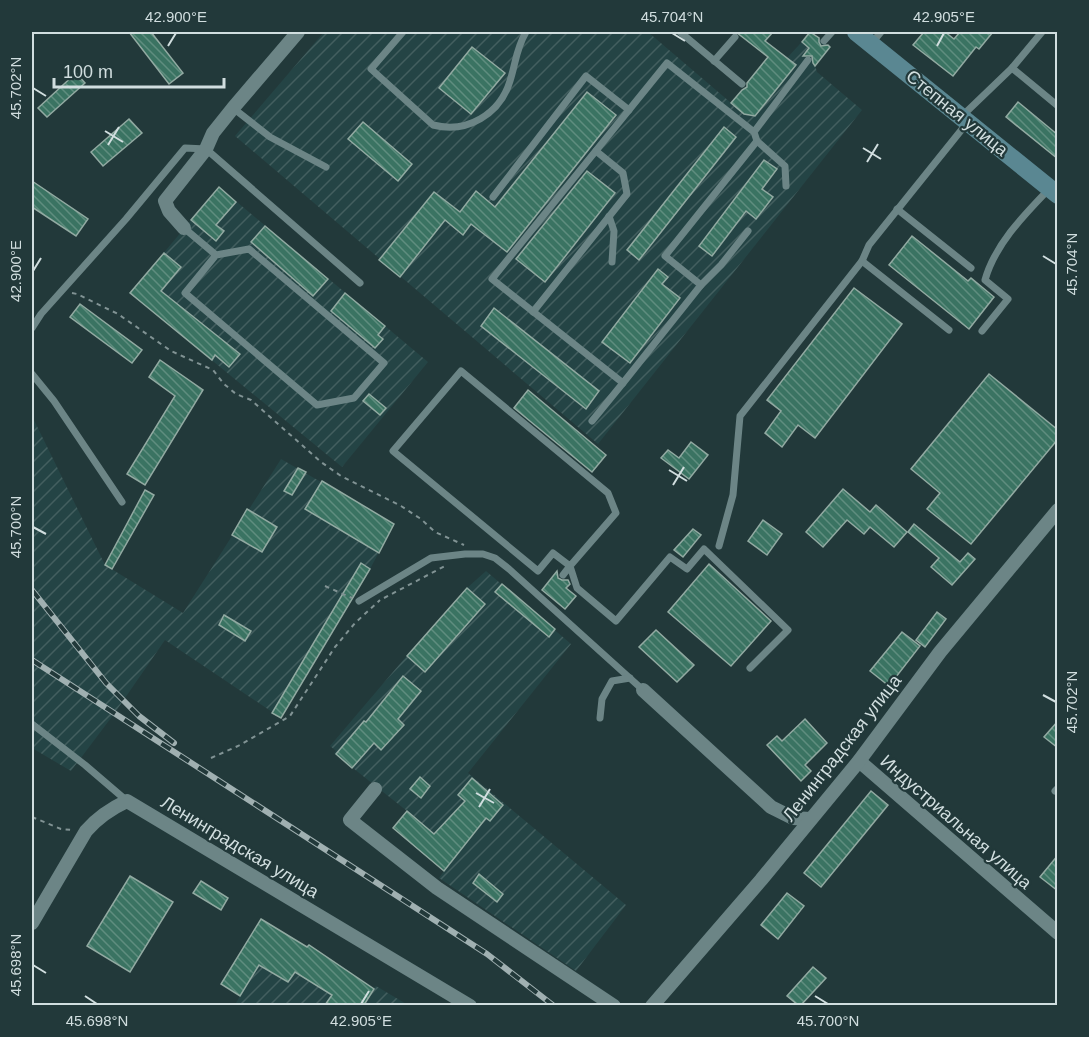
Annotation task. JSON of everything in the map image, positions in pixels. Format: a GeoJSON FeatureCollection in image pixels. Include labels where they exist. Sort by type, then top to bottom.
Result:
{"type":"FeatureCollection","features":[{"type":"Feature","properties":{"kind":"street"},"geometry":{"type":"LineString","coordinates":[[184,228],[169,211],[165,201],[206,149],[213,133],[298,32]]}},
{"type":"Feature","properties":{"kind":"street","name":"Степная улица"},"geometry":{"type":"LineString","coordinates":[[856,32],[876,38],[965,119],[1054,191]]}},
{"type":"Feature","properties":{"kind":"street","name":"Ленинградская улица"},"geometry":{"type":"LineString","coordinates":[[652,1005],[761,880],[859,761],[940,652],[1058,510]]}},
{"type":"Feature","properties":{"kind":"street"},"geometry":{"type":"LineString","coordinates":[[643,690],[771,807],[793,818],[810,819]]}},
{"type":"Feature","properties":{"kind":"street","name":"Индустриальная улица"},"geometry":{"type":"LineString","coordinates":[[859,761],[1058,933]]}},
{"type":"Feature","properties":{"kind":"street"},"geometry":{"type":"LineString","coordinates":[[375,789],[350,820],[437,888],[614,1005]]}},
{"type":"Feature","properties":{"kind":"street"},"geometry":{"type":"LineString","coordinates":[[32,922],[86,831],[108,810],[127,801]]}},
{"type":"Feature","properties":{"kind":"street","name":"Ленинградская улица"},"geometry":{"type":"LineString","coordinates":[[127,801],[470,1005]]}},
{"type":"Feature","properties":{"kind":"lane"},"geometry":{"type":"LineString","coordinates":[[403,32],[371,69],[433,125],[445,129],[465,127],[484,118],[497,105],[509,83],[518,46],[526,32]]}},
{"type":"Feature","properties":{"kind":"lane"},"geometry":{"type":"LineString","coordinates":[[680,32],[742,84]]}},
{"type":"Feature","properties":{"kind":"lane"},"geometry":{"type":"LineString","coordinates":[[824,41],[832,32]]}},
{"type":"Feature","properties":{"kind":"lane"},"geometry":{"type":"LineString","coordinates":[[719,546],[733,495],[740,416],[862,261],[869,245],[965,119],[1042,32]]}},
{"type":"Feature","properties":{"kind":"lane"},"geometry":{"type":"LineString","coordinates":[[714,61],[735,37]]}},
{"type":"Feature","properties":{"kind":"lane"},"geometry":{"type":"LineString","coordinates":[[754,132],[808,60]]}},
{"type":"Feature","properties":{"kind":"lane"},"geometry":{"type":"LineString","coordinates":[[623,383],[492,279],[668,63],[754,132],[757,141],[784,166],[786,186]]}},
{"type":"Feature","properties":{"kind":"lane"},"geometry":{"type":"LineString","coordinates":[[1012,68],[1058,106]]}},
{"type":"Feature","properties":{"kind":"lane"},"geometry":{"type":"LineString","coordinates":[[493,197],[586,76],[629,110]]}},
{"type":"Feature","properties":{"kind":"lane"},"geometry":{"type":"LineString","coordinates":[[233,108],[270,137],[326,167]]}},
{"type":"Feature","properties":{"kind":"lane"},"geometry":{"type":"LineString","coordinates":[[701,285],[665,256],[757,141]]}},
{"type":"Feature","properties":{"kind":"lane"},"geometry":{"type":"LineString","coordinates":[[32,328],[41,314],[185,148],[206,149],[360,283]]}},
{"type":"Feature","properties":{"kind":"lane"},"geometry":{"type":"LineString","coordinates":[[533,312],[627,194],[623,173],[596,151]]}},
{"type":"Feature","properties":{"kind":"lane"},"geometry":{"type":"LineString","coordinates":[[982,331],[1008,299],[985,280],[989,266],[1003,243],[1029,210],[1054,191]]}},
{"type":"Feature","properties":{"kind":"lane"},"geometry":{"type":"LineString","coordinates":[[897,209],[971,268]]}},
{"type":"Feature","properties":{"kind":"lane"},"geometry":{"type":"LineString","coordinates":[[609,216],[614,231],[612,262]]}},
{"type":"Feature","properties":{"kind":"lane"},"geometry":{"type":"LineString","coordinates":[[184,228],[216,255]]}},
{"type":"Feature","properties":{"kind":"lane"},"geometry":{"type":"LineString","coordinates":[[592,421],[701,285],[721,265],[748,231]]}},
{"type":"Feature","properties":{"kind":"lane"},"geometry":{"type":"LineString","coordinates":[[249,249],[384,363],[354,398],[318,405],[185,293],[216,255],[249,249]]}},
{"type":"Feature","properties":{"kind":"lane"},"geometry":{"type":"LineString","coordinates":[[862,261],[949,330]]}},
{"type":"Feature","properties":{"kind":"lane"},"geometry":{"type":"LineString","coordinates":[[562,575],[570,566],[616,513],[608,493],[461,371],[393,451],[537,571],[553,553],[570,566],[577,588],[616,621],[670,556],[687,569],[704,549],[788,630],[750,668]]}},
{"type":"Feature","properties":{"kind":"lane"},"geometry":{"type":"LineString","coordinates":[[32,374],[54,401],[122,502]]}},
{"type":"Feature","properties":{"kind":"lane"},"geometry":{"type":"LineString","coordinates":[[359,601],[431,558],[483,554],[495,558],[544,596],[643,690]]}},
{"type":"Feature","properties":{"kind":"lane"},"geometry":{"type":"LineString","coordinates":[[600,718],[602,699],[612,681],[630,678]]}},
{"type":"Feature","properties":{"kind":"lane"},"geometry":{"type":"LineString","coordinates":[[32,724],[127,801]]}},
{"type":"Feature","properties":{"kind":"path"},"geometry":{"type":"LineString","coordinates":[[61,292],[77,294],[118,314],[171,351],[213,370],[230,389],[252,400],[334,471],[401,506],[421,519],[435,532],[483,554]]}},
{"type":"Feature","properties":{"kind":"path"},"geometry":{"type":"LineString","coordinates":[[211,759],[290,716],[335,647],[355,623],[380,600]]}},
{"type":"Feature","properties":{"kind":"path"},"geometry":{"type":"LineString","coordinates":[[32,817],[61,829],[86,831]]}},
{"type":"Feature","properties":{"kind":"shaded area"},"geometry":{"type":"Polygon","coordinates":[[[324,32],[648,32],[744,114],[755,116],[795,66],[786,59],[811,32],[830,47],[815,65],[817,72],[862,110],[598,444],[235,136],[324,32]]]}},
{"type":"Feature","properties":{"kind":"shaded area"},"geometry":{"type":"Polygon","coordinates":[[[219,187],[428,362],[342,467],[130,293],[219,187]]]}},
{"type":"Feature","properties":{"kind":"shaded area"},"geometry":{"type":"Polygon","coordinates":[[[32,416],[105,565],[183,613],[281,459],[394,524],[370,569],[281,718],[165,640],[71,771],[32,748],[32,416]]]}},
{"type":"Feature","properties":{"kind":"shaded area"},"geometry":{"type":"Polygon","coordinates":[[[486,571],[571,644],[468,773],[626,905],[576,971],[439,878],[444,871],[393,828],[407,811],[334,753],[336,751],[330,746],[467,588],[486,571]]]}},
{"type":"Feature","properties":{"kind":"shaded area"},"geometry":{"type":"Polygon","coordinates":[[[261,919],[307,947],[309,945],[374,988],[376,986],[408,1005],[238,1005],[236,1003],[240,996],[221,984],[261,919]]]}},
{"type":"Feature","properties":{"kind":"building"},"geometry":{"type":"Polygon","coordinates":[[[129,32],[151,32],[183,73],[169,84],[129,32]]]}},
{"type":"Feature","properties":{"kind":"building"},"geometry":{"type":"Polygon","coordinates":[[[736,32],[773,32],[765,41],[796,65],[755,116],[744,114],[731,103],[747,87],[747,83],[768,57],[736,32]]]}},
{"type":"Feature","properties":{"kind":"building"},"geometry":{"type":"Polygon","coordinates":[[[810,32],[819,38],[821,46],[830,47],[815,66],[812,56],[803,56],[809,48],[802,42],[810,32]]]}},
{"type":"Feature","properties":{"kind":"building"},"geometry":{"type":"Polygon","coordinates":[[[924,32],[945,32],[954,39],[960,32],[993,32],[979,49],[976,47],[953,76],[913,45],[924,32]]]}},
{"type":"Feature","properties":{"kind":"building"},"geometry":{"type":"Polygon","coordinates":[[[472,47],[505,73],[471,114],[439,88],[472,47]]]}},
{"type":"Feature","properties":{"kind":"building"},"geometry":{"type":"Polygon","coordinates":[[[76,73],[85,83],[47,117],[38,108],[76,73]]]}},
{"type":"Feature","properties":{"kind":"building"},"geometry":{"type":"Polygon","coordinates":[[[587,92],[616,115],[507,252],[471,224],[463,235],[445,220],[400,277],[379,260],[434,192],[460,212],[476,191],[495,207],[587,92]]]}},
{"type":"Feature","properties":{"kind":"building"},"geometry":{"type":"Polygon","coordinates":[[[1018,102],[1058,135],[1058,159],[1006,117],[1018,102]]]}},
{"type":"Feature","properties":{"kind":"building"},"geometry":{"type":"Polygon","coordinates":[[[129,119],[142,133],[103,166],[91,152],[129,119]]]}},
{"type":"Feature","properties":{"kind":"building"},"geometry":{"type":"Polygon","coordinates":[[[363,122],[412,164],[398,181],[348,139],[363,122]]]}},
{"type":"Feature","properties":{"kind":"building"},"geometry":{"type":"Polygon","coordinates":[[[724,127],[736,137],[639,260],[627,250],[724,127]]]}},
{"type":"Feature","properties":{"kind":"building"},"geometry":{"type":"Polygon","coordinates":[[[764,160],[777,169],[762,189],[773,197],[756,219],[746,211],[712,256],[699,246],[764,160]]]}},
{"type":"Feature","properties":{"kind":"building"},"geometry":{"type":"Polygon","coordinates":[[[587,171],[615,193],[545,282],[516,259],[587,171]]]}},
{"type":"Feature","properties":{"kind":"building"},"geometry":{"type":"Polygon","coordinates":[[[32,181],[88,219],[76,236],[32,207],[32,181]]]}},
{"type":"Feature","properties":{"kind":"building"},"geometry":{"type":"Polygon","coordinates":[[[219,187],[236,202],[216,225],[224,231],[216,241],[191,220],[219,187]]]}},
{"type":"Feature","properties":{"kind":"building"},"geometry":{"type":"Polygon","coordinates":[[[265,226],[328,279],[313,296],[251,242],[265,226]]]}},
{"type":"Feature","properties":{"kind":"building"},"geometry":{"type":"Polygon","coordinates":[[[912,236],[968,281],[971,278],[994,297],[969,329],[889,265],[912,236]]]}},
{"type":"Feature","properties":{"kind":"building"},"geometry":{"type":"Polygon","coordinates":[[[164,253],[181,267],[161,291],[240,354],[229,367],[215,355],[212,360],[130,293],[164,253]]]}},
{"type":"Feature","properties":{"kind":"building"},"geometry":{"type":"Polygon","coordinates":[[[658,269],[668,277],[662,284],[680,298],[630,363],[602,342],[658,269]]]}},
{"type":"Feature","properties":{"kind":"building"},"geometry":{"type":"Polygon","coordinates":[[[854,288],[902,324],[815,438],[798,425],[782,447],[765,433],[781,411],[767,400],[854,288]]]}},
{"type":"Feature","properties":{"kind":"building"},"geometry":{"type":"Polygon","coordinates":[[[345,293],[385,326],[378,335],[383,339],[375,348],[331,311],[345,293]]]}},
{"type":"Feature","properties":{"kind":"building"},"geometry":{"type":"Polygon","coordinates":[[[80,304],[142,350],[132,363],[70,317],[80,304]]]}},
{"type":"Feature","properties":{"kind":"building"},"geometry":{"type":"Polygon","coordinates":[[[494,308],[599,391],[586,409],[481,326],[494,308]]]}},
{"type":"Feature","properties":{"kind":"building"},"geometry":{"type":"Polygon","coordinates":[[[160,360],[203,390],[145,485],[127,474],[175,396],[149,377],[160,360]]]}},
{"type":"Feature","properties":{"kind":"building"},"geometry":{"type":"Polygon","coordinates":[[[989,374],[1058,430],[1058,439],[971,544],[927,509],[940,493],[911,469],[989,374]]]}},
{"type":"Feature","properties":{"kind":"building"},"geometry":{"type":"Polygon","coordinates":[[[528,390],[606,455],[592,472],[514,408],[528,390]]]}},
{"type":"Feature","properties":{"kind":"building"},"geometry":{"type":"Polygon","coordinates":[[[369,394],[386,408],[380,415],[363,401],[369,394]]]}},
{"type":"Feature","properties":{"kind":"building"},"geometry":{"type":"Polygon","coordinates":[[[691,442],[708,455],[689,479],[661,458],[668,450],[679,458],[691,442]]]}},
{"type":"Feature","properties":{"kind":"building"},"geometry":{"type":"Polygon","coordinates":[[[298,468],[306,472],[292,495],[284,491],[298,468]]]}},
{"type":"Feature","properties":{"kind":"building"},"geometry":{"type":"Polygon","coordinates":[[[322,481],[394,524],[379,553],[305,509],[322,481]]]}},
{"type":"Feature","properties":{"kind":"building"},"geometry":{"type":"Polygon","coordinates":[[[843,489],[870,512],[876,505],[907,532],[894,547],[870,527],[864,534],[847,520],[823,547],[806,532],[843,489]]]}},
{"type":"Feature","properties":{"kind":"building"},"geometry":{"type":"Polygon","coordinates":[[[145,490],[154,495],[112,569],[105,565],[145,490]]]}},
{"type":"Feature","properties":{"kind":"building"},"geometry":{"type":"Polygon","coordinates":[[[247,509],[277,527],[262,552],[232,535],[247,509]]]}},
{"type":"Feature","properties":{"kind":"building"},"geometry":{"type":"Polygon","coordinates":[[[763,520],[782,534],[767,555],[748,541],[763,520]]]}},
{"type":"Feature","properties":{"kind":"building"},"geometry":{"type":"Polygon","coordinates":[[[914,524],[960,562],[968,553],[975,559],[952,585],[931,567],[939,558],[908,532],[914,524]]]}},
{"type":"Feature","properties":{"kind":"building"},"geometry":{"type":"Polygon","coordinates":[[[693,529],[701,535],[683,557],[674,550],[693,529]]]}},
{"type":"Feature","properties":{"kind":"building"},"geometry":{"type":"Polygon","coordinates":[[[361,563],[370,569],[281,718],[272,713],[361,563]]]}},
{"type":"Feature","properties":{"kind":"building"},"geometry":{"type":"Polygon","coordinates":[[[709,564],[771,621],[731,666],[668,612],[709,564]]]}},
{"type":"Feature","properties":{"kind":"building"},"geometry":{"type":"Polygon","coordinates":[[[557,571],[558,578],[568,580],[570,584],[566,588],[576,596],[565,609],[542,590],[557,571]]]}},
{"type":"Feature","properties":{"kind":"building"},"geometry":{"type":"Polygon","coordinates":[[[502,584],[555,629],[549,637],[495,592],[502,584]]]}},
{"type":"Feature","properties":{"kind":"building"},"geometry":{"type":"Polygon","coordinates":[[[467,588],[485,604],[425,672],[407,656],[467,588]]]}},
{"type":"Feature","properties":{"kind":"building"},"geometry":{"type":"Polygon","coordinates":[[[937,612],[946,619],[925,647],[916,640],[937,612]]]}},
{"type":"Feature","properties":{"kind":"building"},"geometry":{"type":"Polygon","coordinates":[[[224,615],[251,631],[245,641],[219,625],[224,615]]]}},
{"type":"Feature","properties":{"kind":"building"},"geometry":{"type":"Polygon","coordinates":[[[656,630],[694,665],[677,682],[639,647],[656,630]]]}},
{"type":"Feature","properties":{"kind":"building"},"geometry":{"type":"Polygon","coordinates":[[[902,632],[920,646],[889,686],[870,671],[902,632]]]}},
{"type":"Feature","properties":{"kind":"building"},"geometry":{"type":"Polygon","coordinates":[[[403,676],[421,691],[398,719],[404,725],[381,750],[374,743],[352,768],[336,754],[364,721],[366,722],[403,676]]]}},
{"type":"Feature","properties":{"kind":"building"},"geometry":{"type":"Polygon","coordinates":[[[805,719],[827,743],[805,765],[811,771],[801,781],[767,745],[777,736],[782,741],[805,719]]]}},
{"type":"Feature","properties":{"kind":"building"},"geometry":{"type":"Polygon","coordinates":[[[1058,721],[1058,748],[1044,737],[1058,721]]]}},
{"type":"Feature","properties":{"kind":"building"},"geometry":{"type":"Polygon","coordinates":[[[420,777],[430,786],[421,798],[410,789],[420,777]]]}},
{"type":"Feature","properties":{"kind":"building"},"geometry":{"type":"Polygon","coordinates":[[[472,778],[503,805],[490,821],[486,818],[444,871],[393,828],[407,811],[434,834],[465,801],[458,795],[472,778]]]}},
{"type":"Feature","properties":{"kind":"building"},"geometry":{"type":"Polygon","coordinates":[[[871,791],[888,805],[821,887],[804,873],[871,791]]]}},
{"type":"Feature","properties":{"kind":"building"},"geometry":{"type":"Polygon","coordinates":[[[1058,855],[1058,891],[1040,877],[1058,855]]]}},
{"type":"Feature","properties":{"kind":"building"},"geometry":{"type":"Polygon","coordinates":[[[479,874],[503,894],[497,902],[473,883],[479,874]]]}},
{"type":"Feature","properties":{"kind":"building"},"geometry":{"type":"Polygon","coordinates":[[[130,876],[173,902],[130,972],[87,946],[130,876]]]}},
{"type":"Feature","properties":{"kind":"building"},"geometry":{"type":"Polygon","coordinates":[[[201,881],[228,898],[221,910],[193,893],[201,881]]]}},
{"type":"Feature","properties":{"kind":"building"},"geometry":{"type":"Polygon","coordinates":[[[787,893],[804,906],[778,939],[761,925],[787,893]]]}},
{"type":"Feature","properties":{"kind":"building"},"geometry":{"type":"Polygon","coordinates":[[[261,919],[307,947],[309,945],[374,989],[364,1005],[325,1005],[332,995],[295,972],[288,982],[259,965],[240,996],[221,984],[261,919]]]}},
{"type":"Feature","properties":{"kind":"building"},"geometry":{"type":"Polygon","coordinates":[[[813,967],[826,978],[801,1005],[798,1005],[787,996],[813,967]]]}},
{"type":"Feature","properties":{"kind":"railway"},"geometry":{"type":"LineString","coordinates":[[32,590],[106,683],[139,716],[174,743]]}},
{"type":"Feature","properties":{"kind":"railway"},"geometry":{"type":"LineString","coordinates":[[32,660],[487,954],[554,1006]]}}]}
